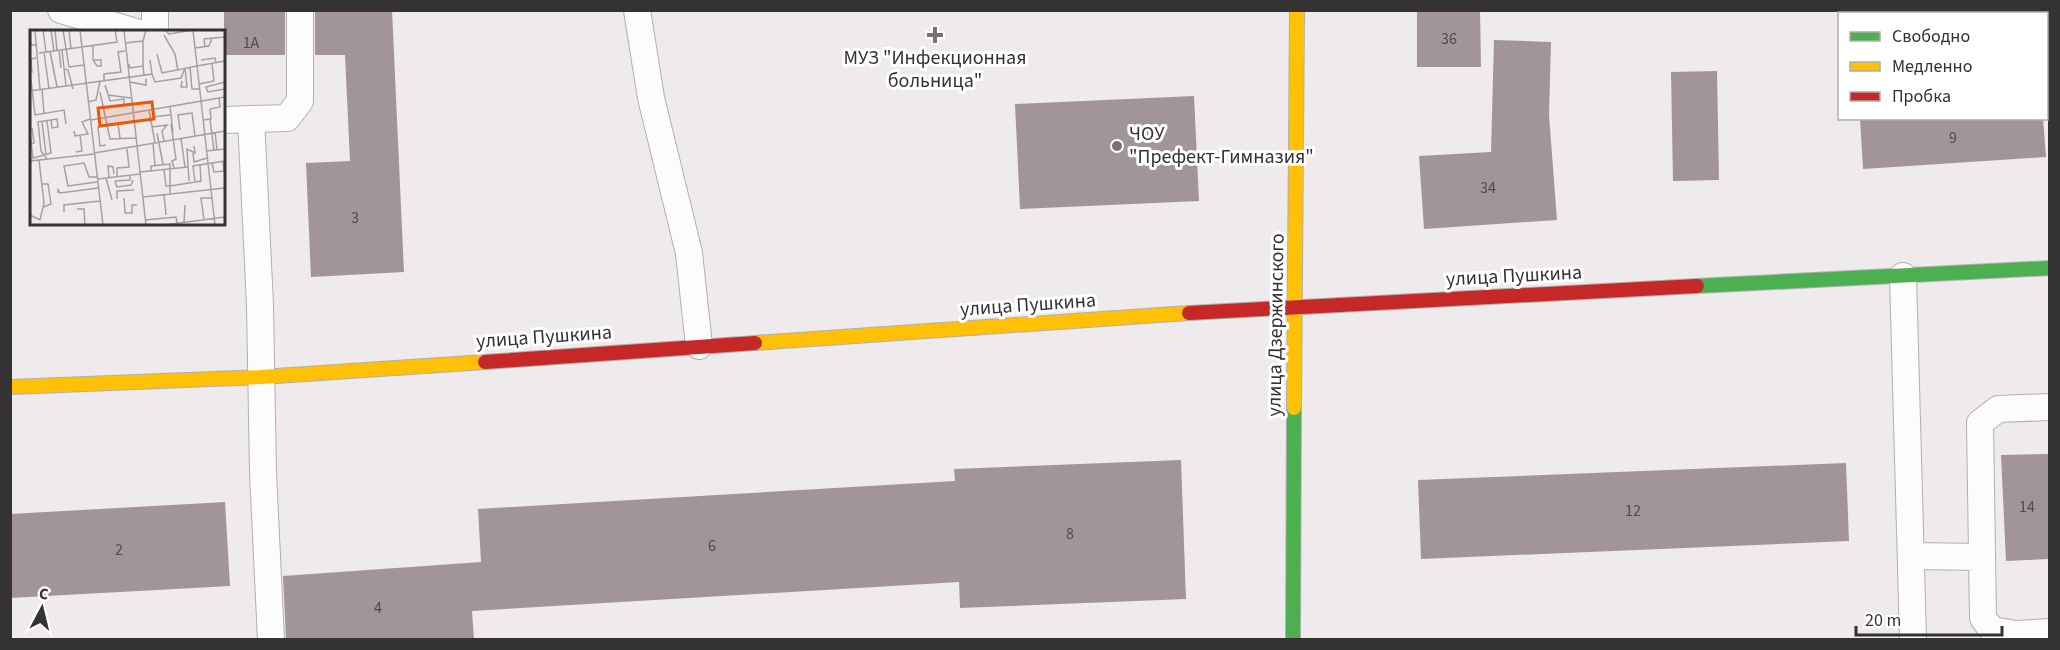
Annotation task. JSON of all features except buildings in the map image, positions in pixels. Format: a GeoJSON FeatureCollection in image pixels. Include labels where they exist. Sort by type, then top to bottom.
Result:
{"type":"FeatureCollection","features":[{"type":"Feature","properties":{"kind":"main road","name":"улица Дзержинского"},"geometry":{"type":"LineString","coordinates":[[1293,639],[1297,10]]}},
{"type":"Feature","properties":{"kind":"main road","name":"улица Пушкина"},"geometry":{"type":"LineString","coordinates":[[10,387],[261,377],[1295,306],[2049,268]]}},
{"type":"Feature","properties":{"kind":"lane"},"geometry":{"type":"LineString","coordinates":[[61,10],[129,30]]}},
{"type":"Feature","properties":{"kind":"lane"},"geometry":{"type":"LineString","coordinates":[[155,10],[155,30]]}},
{"type":"Feature","properties":{"kind":"lane"},"geometry":{"type":"LineString","coordinates":[[225,120],[287,118],[300,101],[300,10]]}},
{"type":"Feature","properties":{"kind":"lane"},"geometry":{"type":"LineString","coordinates":[[638,10],[651,98],[689,253],[699,346]]}},
{"type":"Feature","properties":{"kind":"lane"},"geometry":{"type":"LineString","coordinates":[[251,119],[260,305],[271,639]]}},
{"type":"Feature","properties":{"kind":"lane"},"geometry":{"type":"LineString","coordinates":[[1903,276],[1912,639]]}},
{"type":"Feature","properties":{"kind":"lane"},"geometry":{"type":"LineString","coordinates":[[2049,407],[1998,409],[1980,423],[1983,618],[1992,630],[2016,634],[2049,632]]}},
{"type":"Feature","properties":{"kind":"lane"},"geometry":{"type":"LineString","coordinates":[[1911,556],[1982,557]]}},
{"type":"Feature","properties":{"kind":"traffic: fast"},"geometry":{"type":"LineString","coordinates":[[1697,286],[2050,268]]}},
{"type":"Feature","properties":{"kind":"traffic: fast"},"geometry":{"type":"LineString","coordinates":[[1293,640],[1294,408]]}},
{"type":"Feature","properties":{"kind":"traffic: slow"},"geometry":{"type":"LineString","coordinates":[[1294,408],[1297,10]]}},
{"type":"Feature","properties":{"kind":"traffic: slow"},"geometry":{"type":"LineString","coordinates":[[755,343],[1189,313]]}},
{"type":"Feature","properties":{"kind":"traffic: slow"},"geometry":{"type":"LineString","coordinates":[[10,387],[261,377],[485,362]]}},
{"type":"Feature","properties":{"kind":"traffic: jam"},"geometry":{"type":"LineString","coordinates":[[1189,313],[1697,286]]}},
{"type":"Feature","properties":{"kind":"traffic: jam"},"geometry":{"type":"LineString","coordinates":[[485,362],[755,343]]}},
{"type":"Feature","properties":{"kind":"place","name":"МУЗ \"Инфекционная больница\""},"geometry":{"type":"Point","coordinates":[935,35]}},
{"type":"Feature","properties":{"kind":"place","name":"ЧОУ \"Префект-Гимназия\""},"geometry":{"type":"Point","coordinates":[1117,146]}}]}
